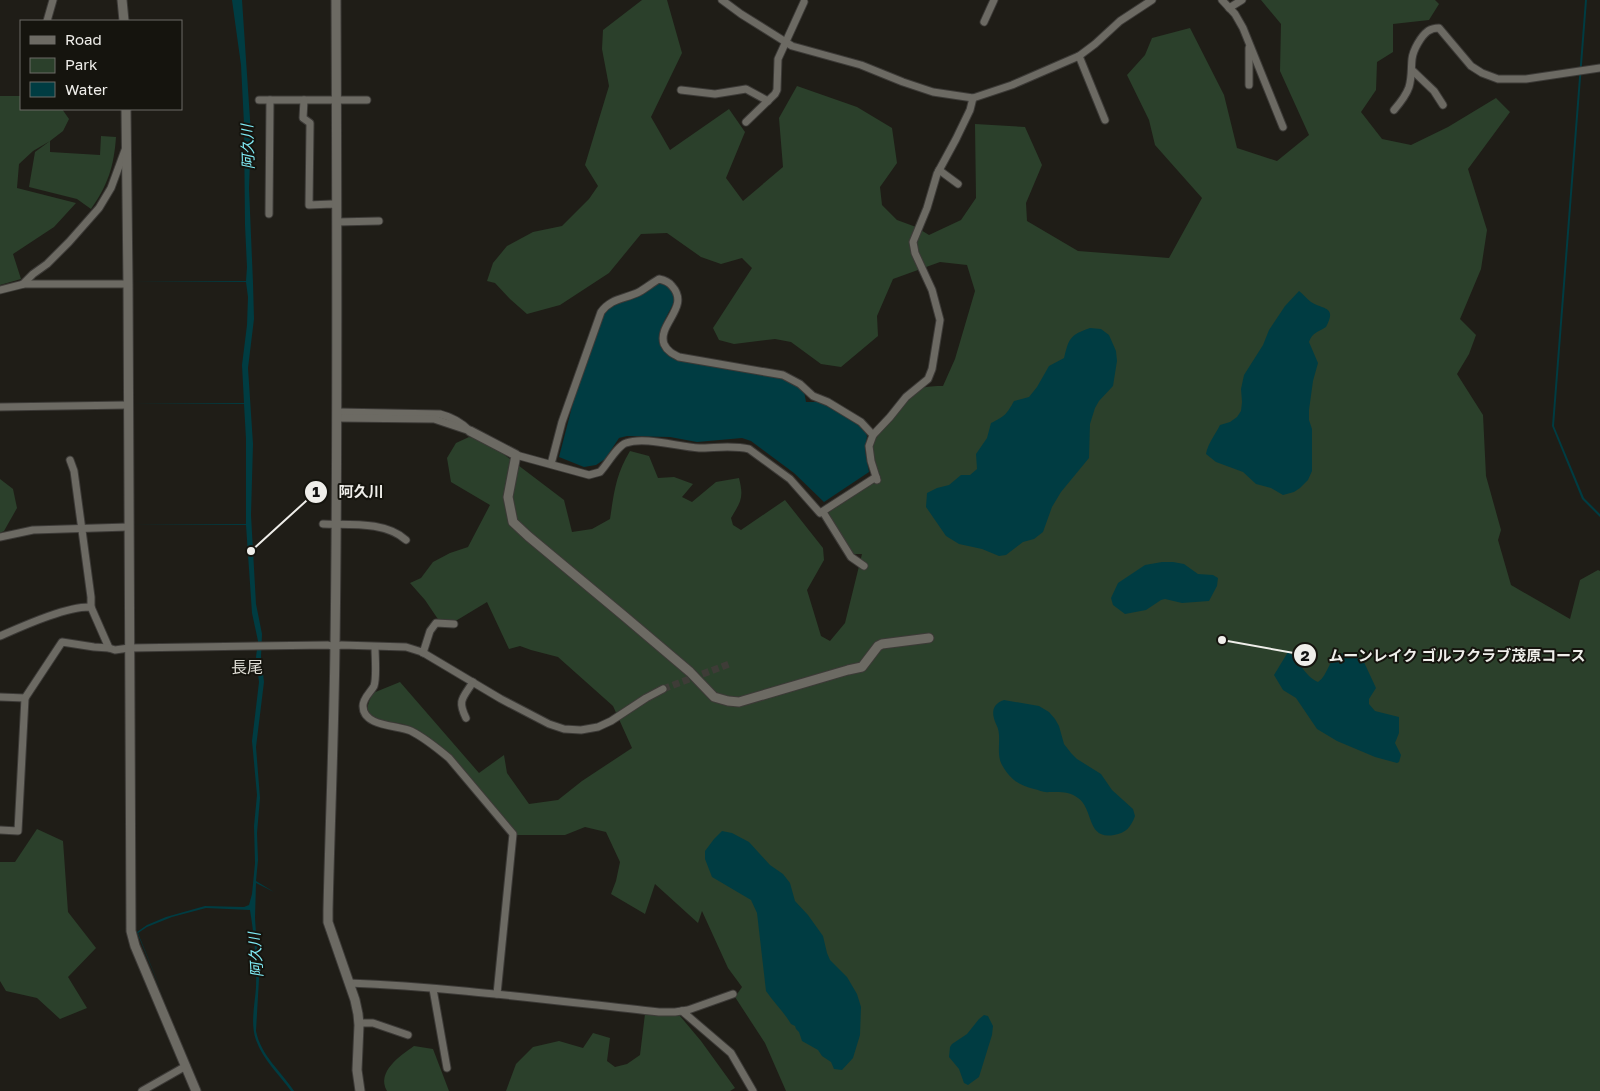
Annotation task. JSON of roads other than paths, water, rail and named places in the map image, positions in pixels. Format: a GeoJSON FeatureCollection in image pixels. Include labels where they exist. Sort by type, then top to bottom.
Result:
{"type":"FeatureCollection","features":[{"type":"Feature","properties":{"kind":"street"},"geometry":{"type":"LineString","coordinates":[[48,20],[53,0]]}},
{"type":"Feature","properties":{"kind":"street"},"geometry":{"type":"LineString","coordinates":[[122,0],[124,20]]}},
{"type":"Feature","properties":{"kind":"street"},"geometry":{"type":"LineString","coordinates":[[336,0],[337,415],[335,647],[328,922],[355,1000],[359,1023],[357,1070],[360,1091]]}},
{"type":"Feature","properties":{"kind":"street"},"geometry":{"type":"LineString","coordinates":[[722,0],[785,42],[812,52],[861,65],[933,92],[973,98],[1012,85],[1079,56],[1120,21],[1149,0]]}},
{"type":"Feature","properties":{"kind":"street"},"geometry":{"type":"LineString","coordinates":[[984,22],[994,0]]}},
{"type":"Feature","properties":{"kind":"street"},"geometry":{"type":"LineString","coordinates":[[1222,0],[1243,28],[1283,127]]}},
{"type":"Feature","properties":{"kind":"street"},"geometry":{"type":"LineString","coordinates":[[1229,8],[1242,0]]}},
{"type":"Feature","properties":{"kind":"street"},"geometry":{"type":"LineString","coordinates":[[746,122],[777,90],[777,64],[804,2]]}},
{"type":"Feature","properties":{"kind":"street"},"geometry":{"type":"LineString","coordinates":[[1394,110],[1409,88],[1413,55],[1426,33],[1439,28],[1471,66],[1482,73],[1498,79],[1526,79],[1600,68]]}},
{"type":"Feature","properties":{"kind":"street"},"geometry":{"type":"LineString","coordinates":[[1248,42],[1249,85]]}},
{"type":"Feature","properties":{"kind":"street"},"geometry":{"type":"LineString","coordinates":[[1079,56],[1105,120]]}},
{"type":"Feature","properties":{"kind":"street"},"geometry":{"type":"LineString","coordinates":[[1412,70],[1434,91],[1443,105]]}},
{"type":"Feature","properties":{"kind":"street"},"geometry":{"type":"LineString","coordinates":[[681,90],[714,94],[746,89],[768,101]]}},
{"type":"Feature","properties":{"kind":"street"},"geometry":{"type":"LineString","coordinates":[[337,415],[432,413],[455,419],[470,431],[516,455],[589,474],[600,472],[620,447],[626,443],[642,441],[697,448],[741,447],[749,449],[790,479],[820,513],[823,512],[876,479],[869,446],[873,435],[906,398],[928,379],[932,369],[940,320],[932,290],[915,253],[913,242],[927,208],[934,181],[970,110],[973,98]]}},
{"type":"Feature","properties":{"kind":"street"},"geometry":{"type":"LineString","coordinates":[[259,100],[368,100]]}},
{"type":"Feature","properties":{"kind":"street"},"geometry":{"type":"LineString","coordinates":[[269,214],[270,100]]}},
{"type":"Feature","properties":{"kind":"street"},"geometry":{"type":"LineString","coordinates":[[304,100],[303,118],[310,123],[309,204],[337,206]]}},
{"type":"Feature","properties":{"kind":"street"},"geometry":{"type":"LineString","coordinates":[[126,110],[131,931],[135,946],[196,1091]]}},
{"type":"Feature","properties":{"kind":"street"},"geometry":{"type":"LineString","coordinates":[[23,284],[69,242],[99,208],[112,188],[126,150]]}},
{"type":"Feature","properties":{"kind":"street"},"geometry":{"type":"LineString","coordinates":[[939,170],[958,184]]}},
{"type":"Feature","properties":{"kind":"street"},"geometry":{"type":"LineString","coordinates":[[337,222],[379,221]]}},
{"type":"Feature","properties":{"kind":"street"},"geometry":{"type":"LineString","coordinates":[[550,464],[568,405],[601,312],[606,304],[639,292],[659,279],[670,284],[678,293],[678,302],[664,334],[664,343],[668,350],[679,357],[782,375],[800,384],[813,396],[828,402],[861,422],[873,435]]}},
{"type":"Feature","properties":{"kind":"street"},"geometry":{"type":"LineString","coordinates":[[0,290],[23,284],[128,284]]}},
{"type":"Feature","properties":{"kind":"street"},"geometry":{"type":"LineString","coordinates":[[0,407],[128,405]]}},
{"type":"Feature","properties":{"kind":"street"},"geometry":{"type":"LineString","coordinates":[[516,455],[508,497],[513,522],[690,672],[714,697],[728,702],[739,702],[756,698],[862,667],[878,646],[882,644],[929,638]]}},
{"type":"Feature","properties":{"kind":"street"},"geometry":{"type":"LineString","coordinates":[[70,460],[74,472],[91,607],[109,648]]}},
{"type":"Feature","properties":{"kind":"street"},"geometry":{"type":"LineString","coordinates":[[823,512],[851,557],[864,566]]}},
{"type":"Feature","properties":{"kind":"street"},"geometry":{"type":"LineString","coordinates":[[323,524],[378,527],[393,532],[406,540]]}},
{"type":"Feature","properties":{"kind":"street"},"geometry":{"type":"LineString","coordinates":[[0,537],[33,530],[128,527]]}},
{"type":"Feature","properties":{"kind":"street"},"geometry":{"type":"LineString","coordinates":[[0,636],[43,619],[83,607],[91,607]]}},
{"type":"Feature","properties":{"kind":"street"},"geometry":{"type":"LineString","coordinates":[[423,653],[430,631],[436,623],[454,624]]}},
{"type":"Feature","properties":{"kind":"street"},"geometry":{"type":"LineString","coordinates":[[0,830],[18,831],[24,698],[62,642],[115,650],[129,648],[406,647],[423,653],[548,724],[564,729],[581,730],[598,727],[663,690]]}},
{"type":"Feature","properties":{"kind":"street"},"geometry":{"type":"LineString","coordinates":[[375,647],[374,685],[363,704],[364,711],[368,717],[376,723],[410,730],[449,758],[513,834],[497,994]]}},
{"type":"Feature","properties":{"kind":"street"},"geometry":{"type":"LineString","coordinates":[[466,718],[461,708],[461,702],[473,682]]}},
{"type":"Feature","properties":{"kind":"street"},"geometry":{"type":"LineString","coordinates":[[0,697],[24,698]]}},
{"type":"Feature","properties":{"kind":"street"},"geometry":{"type":"LineString","coordinates":[[349,983],[433,988],[659,1012],[688,1010],[733,994]]}},
{"type":"Feature","properties":{"kind":"street"},"geometry":{"type":"LineString","coordinates":[[433,988],[447,1068]]}},
{"type":"Feature","properties":{"kind":"street"},"geometry":{"type":"LineString","coordinates":[[682,1011],[731,1053],[753,1091]]}},
{"type":"Feature","properties":{"kind":"street"},"geometry":{"type":"LineString","coordinates":[[359,1023],[373,1023],[408,1035]]}},
{"type":"Feature","properties":{"kind":"street"},"geometry":{"type":"LineString","coordinates":[[142,1091],[186,1066]]}},
{"type":"Feature","properties":{"kind":"water"},"geometry":{"type":"Polygon","coordinates":[[[232,0],[242,0],[251,134],[249,188],[254,319],[248,368],[253,444],[251,515],[256,604],[262,634],[261,657],[264,682],[256,747],[260,798],[256,881],[274,892],[256,883],[255,918],[259,979],[256,1031],[267,1056],[294,1091],[291,1091],[267,1060],[254,1034],[256,968],[250,910],[206,908],[172,917],[147,927],[138,933],[164,998],[137,932],[147,925],[166,917],[205,906],[244,907],[249,905],[252,894],[257,795],[252,741],[259,682],[256,657],[258,641],[252,613],[246,525],[133,525],[246,524],[244,404],[132,403],[244,403],[242,365],[247,325],[248,297],[246,282],[133,281],[246,281],[244,124],[241,65],[232,0]]]}},
{"type":"Feature","properties":{"kind":"water"},"geometry":{"type":"Polygon","coordinates":[[[1585,0],[1587,0],[1554,426],[1584,498],[1600,514],[1600,517],[1582,499],[1552,426],[1585,0]]]}},
{"type":"Feature","properties":{"kind":"water"},"geometry":{"type":"Polygon","coordinates":[[[654,283],[667,283],[676,298],[661,331],[661,344],[664,351],[793,380],[804,391],[806,402],[822,402],[853,419],[865,431],[867,436],[865,450],[869,472],[824,502],[794,473],[751,441],[742,438],[697,442],[670,437],[627,436],[619,438],[605,459],[596,465],[584,467],[559,457],[580,376],[601,312],[654,283]]]}},
{"type":"Feature","properties":{"kind":"water"},"geometry":{"type":"Polygon","coordinates":[[[1299,291],[1311,302],[1328,310],[1330,315],[1326,327],[1314,335],[1309,342],[1318,363],[1313,381],[1309,410],[1309,420],[1312,429],[1312,471],[1308,480],[1300,488],[1283,495],[1271,488],[1256,484],[1243,472],[1216,462],[1206,454],[1220,425],[1230,422],[1241,411],[1241,389],[1244,375],[1263,345],[1269,330],[1285,306],[1299,291]]]}},
{"type":"Feature","properties":{"kind":"water"},"geometry":{"type":"Polygon","coordinates":[[[1090,328],[1101,329],[1109,335],[1116,351],[1117,361],[1113,386],[1095,408],[1090,424],[1089,458],[1061,492],[1052,507],[1043,532],[1034,539],[1023,542],[1006,555],[999,556],[982,549],[959,544],[946,536],[926,507],[927,493],[949,485],[961,475],[970,475],[977,469],[976,454],[987,438],[991,423],[1005,415],[1014,401],[1029,397],[1049,366],[1064,358],[1071,338],[1090,328]]]}},
{"type":"Feature","properties":{"kind":"water"},"geometry":{"type":"Polygon","coordinates":[[[1162,562],[1184,564],[1198,574],[1213,575],[1218,578],[1217,586],[1209,601],[1182,603],[1165,599],[1146,610],[1125,614],[1113,605],[1111,598],[1118,583],[1145,565],[1162,562]]]}},
{"type":"Feature","properties":{"kind":"water"},"geometry":{"type":"Polygon","coordinates":[[[1288,652],[1309,676],[1318,682],[1322,679],[1337,655],[1349,655],[1363,660],[1376,688],[1369,699],[1369,704],[1375,711],[1399,717],[1399,733],[1395,743],[1401,755],[1399,762],[1375,757],[1337,741],[1317,729],[1296,698],[1283,690],[1274,675],[1288,652]]]}},
{"type":"Feature","properties":{"kind":"water"},"geometry":{"type":"Polygon","coordinates":[[[1004,700],[1039,706],[1049,712],[1059,726],[1064,744],[1071,753],[1101,774],[1112,790],[1133,809],[1135,816],[1127,829],[1122,833],[1114,835],[1099,833],[1083,803],[1075,796],[1064,792],[1047,792],[1023,786],[1011,778],[1000,760],[999,734],[993,716],[995,706],[1004,700]]]}},
{"type":"Feature","properties":{"kind":"water"},"geometry":{"type":"Polygon","coordinates":[[[722,831],[732,833],[749,842],[770,865],[783,874],[790,883],[795,901],[823,936],[830,960],[847,977],[857,994],[861,1007],[860,1035],[853,1058],[842,1070],[834,1069],[831,1062],[822,1056],[818,1050],[802,1041],[795,1026],[791,1024],[766,991],[757,913],[751,900],[712,877],[705,859],[705,851],[722,831]]]}},
{"type":"Feature","properties":{"kind":"water"},"geometry":{"type":"Polygon","coordinates":[[[984,1015],[988,1016],[993,1026],[992,1035],[979,1077],[968,1085],[964,1083],[959,1069],[949,1057],[950,1047],[967,1034],[984,1015]]]}},
{"type":"Feature","properties":{"kind":"tunnel"},"geometry":{"type":"LineString","coordinates":[[663,689],[729,664]]}},
{"type":"Feature","properties":{"kind":"place","name":"阿久川"},"geometry":{"type":"Point","coordinates":[251,551]}},
{"type":"Feature","properties":{"kind":"place","name":"ムーンレイク ゴルフクラブ茂原コース"},"geometry":{"type":"Point","coordinates":[1222,640]}},
{"type":"Feature","properties":{"kind":"district","name":"長尾"},"geometry":{"type":"Point","coordinates":[247,667]}}]}
